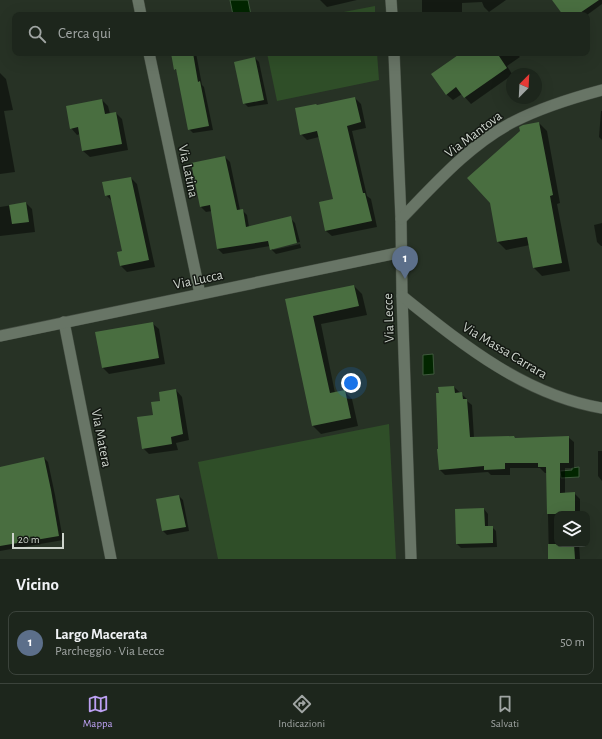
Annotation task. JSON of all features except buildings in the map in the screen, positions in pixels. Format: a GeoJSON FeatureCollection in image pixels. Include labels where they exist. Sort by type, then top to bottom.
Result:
{"type":"FeatureCollection","features":[{"type":"Feature","properties":{"kind":"street"},"geometry":{"type":"LineString","coordinates":[[138,0],[140,12]]}},
{"type":"Feature","properties":{"kind":"street"},"geometry":{"type":"LineString","coordinates":[[391,0],[392,12]]}},
{"type":"Feature","properties":{"kind":"street","name":"Via Latina"},"geometry":{"type":"LineString","coordinates":[[150,56],[200,294]]}},
{"type":"Feature","properties":{"kind":"street","name":"Via Lecce"},"geometry":{"type":"LineString","coordinates":[[394,56],[401,219],[402,296],[411,559]]}},
{"type":"Feature","properties":{"kind":"street","name":"Via Mantova"},"geometry":{"type":"LineString","coordinates":[[401,219],[455,165],[478,146],[512,122],[545,108],[602,90]]}},
{"type":"Feature","properties":{"kind":"street","name":"Via Lucca"},"geometry":{"type":"LineString","coordinates":[[0,336],[402,252]]}},
{"type":"Feature","properties":{"kind":"street","name":"Via Massa Carrara"},"geometry":{"type":"LineString","coordinates":[[402,296],[463,344],[532,386],[553,395],[602,408]]}},
{"type":"Feature","properties":{"kind":"street","name":"Via Matera"},"geometry":{"type":"LineString","coordinates":[[64,322],[111,559]]}},
{"type":"Feature","properties":{"kind":"shaded area"},"geometry":{"type":"Polygon","coordinates":[[[230,0],[248,0],[250,12],[232,12],[230,0]]]}},
{"type":"Feature","properties":{"kind":"shaded area"},"geometry":{"type":"Polygon","coordinates":[[[375,6],[375,12],[344,12],[375,6]]]}},
{"type":"Feature","properties":{"kind":"shaded area"},"geometry":{"type":"Polygon","coordinates":[[[268,56],[377,56],[379,80],[277,101],[268,56]]]}},
{"type":"Feature","properties":{"kind":"shaded area"},"geometry":{"type":"Polygon","coordinates":[[[433,354],[434,374],[423,375],[423,355],[433,354]]]}},
{"type":"Feature","properties":{"kind":"shaded area"},"geometry":{"type":"Polygon","coordinates":[[[389,424],[396,559],[218,559],[198,462],[389,424]]]}},
{"type":"Feature","properties":{"kind":"shaded area"},"geometry":{"type":"Polygon","coordinates":[[[579,467],[579,477],[561,478],[560,471],[572,470],[572,468],[579,467]]]}},
{"type":"Feature","properties":{"kind":"place","name":"Largo Macerata"},"geometry":{"type":"Point","coordinates":[405,279]}}]}
